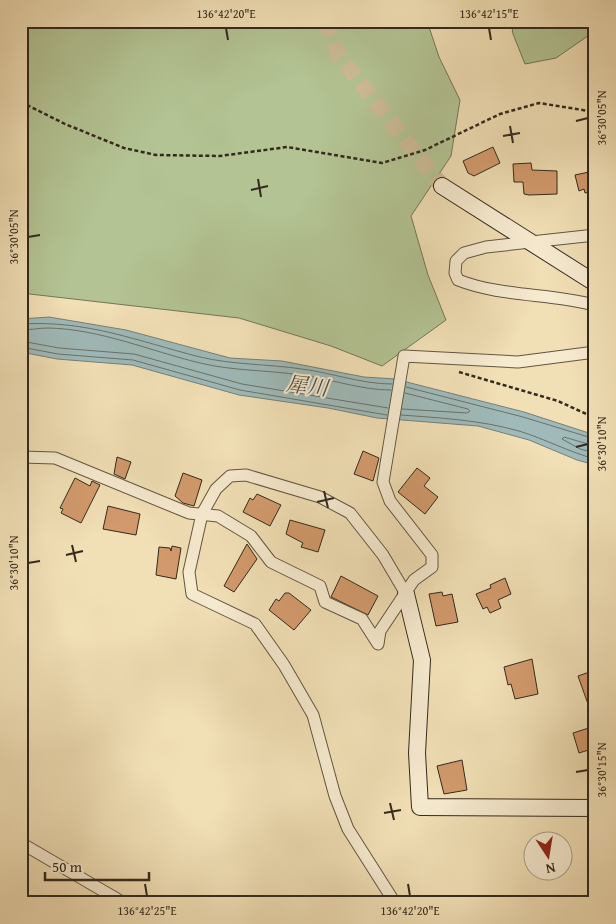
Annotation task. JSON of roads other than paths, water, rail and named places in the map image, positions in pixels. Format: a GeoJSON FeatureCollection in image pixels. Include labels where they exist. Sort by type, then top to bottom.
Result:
{"type":"FeatureCollection","features":[{"type":"Feature","properties":{"kind":"street"},"geometry":{"type":"LineString","coordinates":[[442,186],[595,283]]}},
{"type":"Feature","properties":{"kind":"street"},"geometry":{"type":"LineString","coordinates":[[595,235],[486,247],[464,253],[456,261],[455,273],[458,280],[478,288],[571,299],[595,305]]}},
{"type":"Feature","properties":{"kind":"street"},"geometry":{"type":"LineString","coordinates":[[21,457],[54,458],[189,513],[218,516],[250,536],[271,562],[320,586],[325,602],[362,619],[378,644],[380,631],[414,580],[432,567],[432,556],[390,500],[383,482],[390,450],[400,372],[404,356],[518,362],[595,352]]}},
{"type":"Feature","properties":{"kind":"street"},"geometry":{"type":"LineString","coordinates":[[395,903],[348,829],[336,796],[312,715],[284,665],[255,624],[192,594],[188,572],[202,514],[216,489],[230,476],[246,475],[320,497],[350,512],[383,555],[406,594],[422,660],[417,753],[420,807],[595,808]]}},
{"type":"Feature","properties":{"kind":"street"},"geometry":{"type":"LineString","coordinates":[[21,843],[124,903]]}},
{"type":"Feature","properties":{"kind":"water","name":"犀川"},"geometry":{"type":"Polygon","coordinates":[[[49,317],[126,330],[230,358],[282,361],[364,377],[395,379],[524,412],[595,435],[595,465],[577,460],[529,440],[478,426],[377,418],[328,408],[239,395],[132,365],[57,359],[21,352],[21,319],[49,317]]]}},
{"type":"Feature","properties":{"kind":"tunnel"},"geometry":{"type":"LineString","coordinates":[[325,21],[339,56],[442,186]]}}]}
